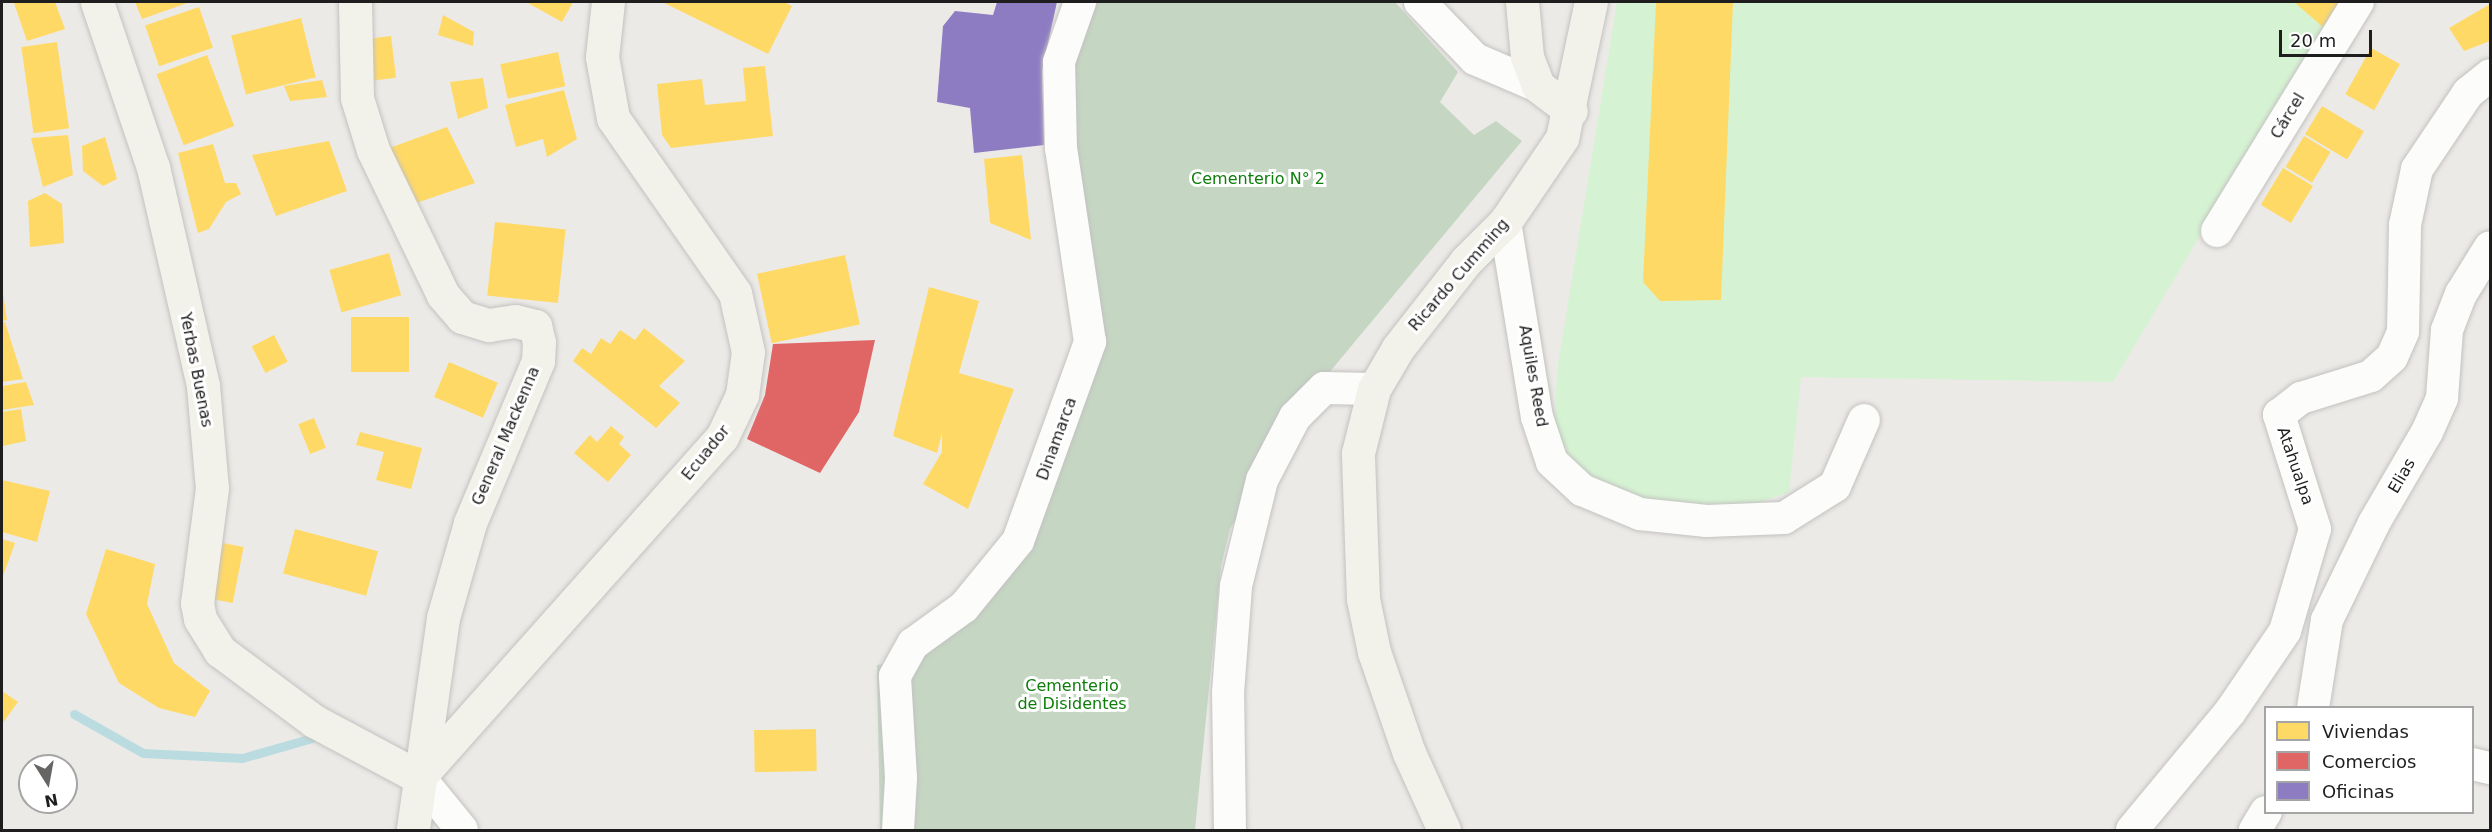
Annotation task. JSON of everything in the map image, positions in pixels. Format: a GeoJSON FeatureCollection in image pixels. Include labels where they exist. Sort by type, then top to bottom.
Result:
{"type":"FeatureCollection","features":[{"type":"Feature","properties":{"kind":"main road","name":"Yerbas Buenas"},"geometry":{"type":"LineString","coordinates":[[98,2],[153,167],[203,386],[212,488],[197,603],[200,619],[220,651],[314,721],[419,777]]}},
{"type":"Feature","properties":{"kind":"main road","name":"General Mackenna"},"geometry":{"type":"LineString","coordinates":[[355,2],[357,98],[373,150],[443,295],[462,317],[489,325],[515,321],[535,326],[539,342],[538,361],[470,523],[443,618],[419,777]]}},
{"type":"Feature","properties":{"kind":"main road","name":"Ecuador"},"geometry":{"type":"LineString","coordinates":[[419,777],[722,437],[742,395],[748,352],[735,293],[613,118],[602,57],[608,2]]}},
{"type":"Feature","properties":{"kind":"main road"},"geometry":{"type":"LineString","coordinates":[[1522,2],[1527,57],[1538,86],[1571,111]]}},
{"type":"Feature","properties":{"kind":"main road","name":"Ricardo Cumming"},"geometry":{"type":"LineString","coordinates":[[1444,831],[1409,753],[1374,652],[1363,599],[1358,453],[1374,389],[1422,314],[1505,222],[1552,157],[1571,111],[1591,2]]}},
{"type":"Feature","properties":{"kind":"main road"},"geometry":{"type":"LineString","coordinates":[[413,831],[419,777]]}},
{"type":"Feature","properties":{"kind":"street","name":"Dinamarca"},"geometry":{"type":"LineString","coordinates":[[898,831],[901,778],[895,676],[913,644],[964,607],[1018,541],[1090,342],[1061,149],[1059,62],[1080,2]]}},
{"type":"Feature","properties":{"kind":"street"},"geometry":{"type":"LineString","coordinates":[[1420,2],[1475,59],[1538,86]]}},
{"type":"Feature","properties":{"kind":"street","name":"Cárcel"},"geometry":{"type":"LineString","coordinates":[[2217,231],[2358,2]]}},
{"type":"Feature","properties":{"kind":"street","name":"Atahualpa"},"geometry":{"type":"LineString","coordinates":[[2132,831],[2238,698],[2285,631],[2315,529],[2279,415],[2301,398],[2371,376],[2392,357],[2403,332],[2405,225],[2417,169],[2468,93],[2490,75]]}},
{"type":"Feature","properties":{"kind":"street","name":"Aquiles Reed"},"geometry":{"type":"LineString","coordinates":[[1505,222],[1537,417],[1552,462],[1582,490],[1640,514],[1707,521],[1784,518],[1835,486],[1864,420]]}},
{"type":"Feature","properties":{"kind":"street","name":"Elias"},"geometry":{"type":"LineString","coordinates":[[2313,706],[2327,620],[2374,523],[2427,432],[2442,399],[2447,330],[2461,294],[2490,247]]}},
{"type":"Feature","properties":{"kind":"street"},"geometry":{"type":"LineString","coordinates":[[1230,831],[1228,693],[1236,586],[1262,480],[1295,417],[1324,388],[1374,389]]}},
{"type":"Feature","properties":{"kind":"street"},"geometry":{"type":"LineString","coordinates":[[2238,698],[2327,620]]}},
{"type":"Feature","properties":{"kind":"street"},"geometry":{"type":"LineString","coordinates":[[2474,764],[2490,768]]}},
{"type":"Feature","properties":{"kind":"street"},"geometry":{"type":"LineString","coordinates":[[419,777],[462,831]]}},
{"type":"Feature","properties":{"kind":"street"},"geometry":{"type":"LineString","coordinates":[[2255,831],[2265,814]]}},
{"type":"Feature","properties":{"kind":"green space"},"geometry":{"type":"Polygon","coordinates":[[[1098,2],[1395,2],[1458,72],[1440,102],[1474,135],[1496,121],[1522,141],[1313,392],[1230,529],[1221,566],[1195,830],[880,830],[877,665],[922,659],[979,596],[1089,325],[1071,64],[1080,28],[1098,2]]]}},
{"type":"Feature","properties":{"kind":"green space"},"geometry":{"type":"Polygon","coordinates":[[[1617,2],[2339,2],[2113,382],[1801,377],[1789,492],[1749,506],[1657,509],[1590,489],[1554,441],[1557,371],[1617,2]]]}},
{"type":"Feature","properties":{"kind":"building: Viviendas"},"geometry":{"type":"Polygon","coordinates":[[[55,2],[65,29],[27,41],[14,3],[55,2]]]}},
{"type":"Feature","properties":{"kind":"building: Viviendas"},"geometry":{"type":"Polygon","coordinates":[[[135,2],[190,2],[142,19],[135,2]]]}},
{"type":"Feature","properties":{"kind":"building: Viviendas"},"geometry":{"type":"Polygon","coordinates":[[[526,2],[573,2],[562,22],[526,2]]]}},
{"type":"Feature","properties":{"kind":"building: Viviendas"},"geometry":{"type":"Polygon","coordinates":[[[662,2],[784,2],[792,6],[768,54],[662,2]]]}},
{"type":"Feature","properties":{"kind":"building: Viviendas"},"geometry":{"type":"Polygon","coordinates":[[[1656,2],[1733,2],[1721,300],[1660,301],[1643,282],[1656,2]]]}},
{"type":"Feature","properties":{"kind":"building: Viviendas"},"geometry":{"type":"Polygon","coordinates":[[[2294,2],[2339,2],[2323,27],[2294,2]]]}},
{"type":"Feature","properties":{"kind":"building: Viviendas"},"geometry":{"type":"Polygon","coordinates":[[[2490,4],[2490,41],[2464,51],[2449,28],[2490,4]]]}},
{"type":"Feature","properties":{"kind":"building: Viviendas"},"geometry":{"type":"Polygon","coordinates":[[[199,7],[213,48],[159,66],[145,26],[199,7]]]}},
{"type":"Feature","properties":{"kind":"building: Viviendas"},"geometry":{"type":"Polygon","coordinates":[[[443,15],[474,32],[473,46],[438,35],[443,15]]]}},
{"type":"Feature","properties":{"kind":"building: Viviendas"},"geometry":{"type":"Polygon","coordinates":[[[301,18],[316,77],[246,95],[231,35],[301,18]]]}},
{"type":"Feature","properties":{"kind":"building: Viviendas"},"geometry":{"type":"Polygon","coordinates":[[[391,36],[396,78],[365,81],[360,40],[391,36]]]}},
{"type":"Feature","properties":{"kind":"building: Viviendas"},"geometry":{"type":"Polygon","coordinates":[[[57,42],[69,128],[33,133],[21,47],[57,42]]]}},
{"type":"Feature","properties":{"kind":"building: Viviendas"},"geometry":{"type":"Polygon","coordinates":[[[2371,48],[2400,64],[2374,110],[2345,94],[2371,48]]]}},
{"type":"Feature","properties":{"kind":"building: Viviendas"},"geometry":{"type":"Polygon","coordinates":[[[558,52],[565,86],[508,99],[500,64],[558,52]]]}},
{"type":"Feature","properties":{"kind":"building: Viviendas"},"geometry":{"type":"Polygon","coordinates":[[[207,55],[234,126],[184,145],[157,74],[207,55]]]}},
{"type":"Feature","properties":{"kind":"building: Viviendas"},"geometry":{"type":"Polygon","coordinates":[[[765,66],[773,136],[671,148],[662,135],[657,84],[702,79],[705,105],[746,101],[743,68],[765,66]]]}},
{"type":"Feature","properties":{"kind":"building: Viviendas"},"geometry":{"type":"Polygon","coordinates":[[[483,78],[488,108],[458,119],[450,82],[483,78]]]}},
{"type":"Feature","properties":{"kind":"building: Viviendas"},"geometry":{"type":"Polygon","coordinates":[[[322,80],[327,97],[290,101],[284,86],[322,80]]]}},
{"type":"Feature","properties":{"kind":"building: Viviendas"},"geometry":{"type":"Polygon","coordinates":[[[564,90],[577,139],[547,157],[543,139],[516,147],[505,105],[564,90]]]}},
{"type":"Feature","properties":{"kind":"building: Viviendas"},"geometry":{"type":"Polygon","coordinates":[[[2322,106],[2364,131],[2347,160],[2305,134],[2322,106]]]}},
{"type":"Feature","properties":{"kind":"building: Viviendas"},"geometry":{"type":"Polygon","coordinates":[[[447,127],[475,183],[416,203],[384,150],[447,127]]]}},
{"type":"Feature","properties":{"kind":"building: Viviendas"},"geometry":{"type":"Polygon","coordinates":[[[68,135],[73,175],[43,187],[31,138],[68,135]]]}},
{"type":"Feature","properties":{"kind":"building: Viviendas"},"geometry":{"type":"Polygon","coordinates":[[[2304,136],[2331,152],[2312,183],[2285,167],[2304,136]]]}},
{"type":"Feature","properties":{"kind":"building: Viviendas"},"geometry":{"type":"Polygon","coordinates":[[[105,137],[117,179],[103,186],[83,171],[82,146],[105,137]]]}},
{"type":"Feature","properties":{"kind":"building: Viviendas"},"geometry":{"type":"Polygon","coordinates":[[[329,141],[347,191],[276,216],[252,155],[329,141]]]}},
{"type":"Feature","properties":{"kind":"building: Viviendas"},"geometry":{"type":"Polygon","coordinates":[[[213,144],[225,183],[236,183],[241,194],[226,202],[209,229],[198,233],[178,153],[213,144]]]}},
{"type":"Feature","properties":{"kind":"building: Viviendas"},"geometry":{"type":"Polygon","coordinates":[[[1022,155],[1031,240],[990,223],[984,159],[1022,155]]]}},
{"type":"Feature","properties":{"kind":"building: Viviendas"},"geometry":{"type":"Polygon","coordinates":[[[2283,168],[2313,186],[2291,223],[2261,205],[2283,168]]]}},
{"type":"Feature","properties":{"kind":"building: Viviendas"},"geometry":{"type":"Polygon","coordinates":[[[45,193],[62,204],[64,243],[30,247],[28,201],[45,193]]]}},
{"type":"Feature","properties":{"kind":"building: Viviendas"},"geometry":{"type":"Polygon","coordinates":[[[495,222],[566,229],[558,303],[487,296],[495,222]]]}},
{"type":"Feature","properties":{"kind":"building: Viviendas"},"geometry":{"type":"Polygon","coordinates":[[[389,253],[401,295],[342,312],[329,270],[389,253]]]}},
{"type":"Feature","properties":{"kind":"building: Viviendas"},"geometry":{"type":"Polygon","coordinates":[[[845,255],[860,324],[772,343],[757,274],[845,255]]]}},
{"type":"Feature","properties":{"kind":"building: Viviendas"},"geometry":{"type":"Polygon","coordinates":[[[2,286],[7,320],[2,321],[2,286]]]}},
{"type":"Feature","properties":{"kind":"building: Viviendas"},"geometry":{"type":"Polygon","coordinates":[[[929,287],[979,301],[959,373],[1014,389],[968,509],[923,484],[942,452],[942,433],[937,453],[893,436],[929,287]]]}},
{"type":"Feature","properties":{"kind":"building: Viviendas"},"geometry":{"type":"Polygon","coordinates":[[[351,317],[409,317],[409,372],[351,372],[351,317]]]}},
{"type":"Feature","properties":{"kind":"building: Viviendas"},"geometry":{"type":"Polygon","coordinates":[[[5,322],[23,379],[2,382],[2,323],[5,322]]]}},
{"type":"Feature","properties":{"kind":"building: Viviendas"},"geometry":{"type":"Polygon","coordinates":[[[644,328],[685,361],[659,386],[680,403],[656,428],[573,361],[582,348],[591,354],[601,338],[610,344],[620,330],[635,340],[644,328]]]}},
{"type":"Feature","properties":{"kind":"building: Viviendas"},"geometry":{"type":"Polygon","coordinates":[[[274,335],[288,362],[265,373],[252,346],[274,335]]]}},
{"type":"Feature","properties":{"kind":"building: Viviendas"},"geometry":{"type":"Polygon","coordinates":[[[449,362],[498,383],[483,418],[434,397],[449,362]]]}},
{"type":"Feature","properties":{"kind":"building: Viviendas"},"geometry":{"type":"Polygon","coordinates":[[[26,382],[34,405],[2,410],[2,386],[26,382]]]}},
{"type":"Feature","properties":{"kind":"building: Viviendas"},"geometry":{"type":"Polygon","coordinates":[[[21,409],[26,441],[3,446],[2,412],[21,409]]]}},
{"type":"Feature","properties":{"kind":"building: Viviendas"},"geometry":{"type":"Polygon","coordinates":[[[314,418],[326,448],[310,454],[298,424],[314,418]]]}},
{"type":"Feature","properties":{"kind":"building: Viviendas"},"geometry":{"type":"Polygon","coordinates":[[[611,426],[624,437],[619,444],[631,455],[608,482],[574,453],[590,435],[597,442],[611,426]]]}},
{"type":"Feature","properties":{"kind":"building: Viviendas"},"geometry":{"type":"Polygon","coordinates":[[[360,432],[422,448],[411,489],[376,480],[384,452],[356,445],[360,432]]]}},
{"type":"Feature","properties":{"kind":"building: Viviendas"},"geometry":{"type":"Polygon","coordinates":[[[2,480],[50,491],[37,542],[2,532],[2,480]]]}},
{"type":"Feature","properties":{"kind":"building: Viviendas"},"geometry":{"type":"Polygon","coordinates":[[[295,529],[378,551],[366,596],[283,573],[295,529]]]}},
{"type":"Feature","properties":{"kind":"building: Viviendas"},"geometry":{"type":"Polygon","coordinates":[[[2,539],[15,543],[2,579],[2,539]]]}},
{"type":"Feature","properties":{"kind":"building: Viviendas"},"geometry":{"type":"Polygon","coordinates":[[[223,543],[244,547],[233,603],[212,599],[223,543]]]}},
{"type":"Feature","properties":{"kind":"building: Viviendas"},"geometry":{"type":"Polygon","coordinates":[[[106,549],[155,564],[147,604],[174,663],[210,691],[195,717],[159,708],[119,683],[86,614],[106,549]]]}},
{"type":"Feature","properties":{"kind":"building: Viviendas"},"geometry":{"type":"Polygon","coordinates":[[[2,691],[18,702],[2,724],[2,691]]]}},
{"type":"Feature","properties":{"kind":"building: Viviendas"},"geometry":{"type":"Polygon","coordinates":[[[816,729],[817,771],[755,772],[754,730],[816,729]]]}},
{"type":"Feature","properties":{"kind":"building: Comercios"},"geometry":{"type":"Polygon","coordinates":[[[875,340],[859,412],[820,473],[747,439],[765,395],[773,344],[875,340]]]}},
{"type":"Feature","properties":{"kind":"building: Oficinas"},"geometry":{"type":"Polygon","coordinates":[[[997,2],[1057,2],[1042,71],[1044,145],[974,153],[970,108],[937,102],[943,26],[955,11],[993,15],[997,2]]]}},
{"type":"Feature","properties":{"kind":"waterway"},"geometry":{"type":"LineString","coordinates":[[74,714],[143,753],[242,758],[312,738]]}},
{"type":"Feature","properties":{"kind":"park label","name":"Cementerio N° 2"},"geometry":{"type":"Point","coordinates":[1258,179]}},
{"type":"Feature","properties":{"kind":"park label","name":"Cementerio de Disidentes"},"geometry":{"type":"Point","coordinates":[1072,695]}}]}
